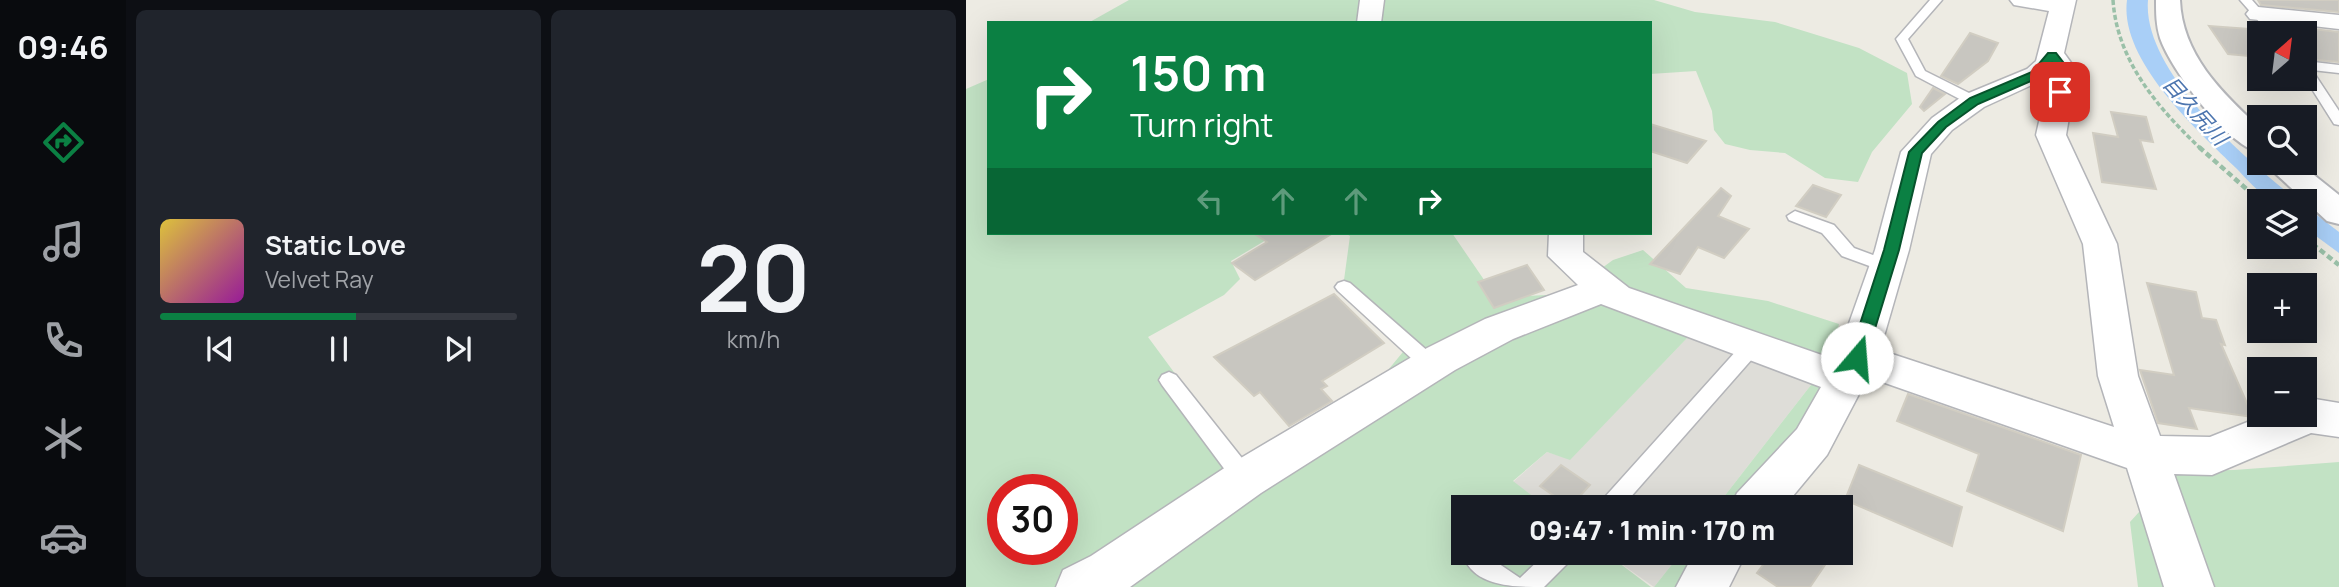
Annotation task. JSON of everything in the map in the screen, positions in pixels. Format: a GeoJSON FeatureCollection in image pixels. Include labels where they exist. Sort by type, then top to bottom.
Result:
{"type":"FeatureCollection","features":[{"type":"Feature","properties":{"kind":"street"},"geometry":{"type":"LineString","coordinates":[[1369,21],[1372,0]]}},
{"type":"Feature","properties":{"kind":"street"},"geometry":{"type":"LineString","coordinates":[[1765,495],[1812,442],[1852,369],[1886,266],[1916,152],[1942,124],[1974,101],[2036,75],[2052,55],[2063,3],[2022,0]]}},
{"type":"Feature","properties":{"kind":"street"},"geometry":{"type":"LineString","coordinates":[[2168,0],[2167,23],[2177,49],[2218,101],[2247,131]]}},
{"type":"Feature","properties":{"kind":"street"},"geometry":{"type":"LineString","coordinates":[[2252,7],[2339,22]]}},
{"type":"Feature","properties":{"kind":"street"},"geometry":{"type":"LineString","coordinates":[[2052,55],[2064,71],[2051,135],[2100,244],[2118,376],[2189,587]]}},
{"type":"Feature","properties":{"kind":"street"},"geometry":{"type":"LineString","coordinates":[[2294,175],[2339,213]]}},
{"type":"Feature","properties":{"kind":"street"},"geometry":{"type":"LineString","coordinates":[[1566,235],[1566,256],[1604,289],[1642,308],[1753,345],[1852,369],[2143,455],[2212,456],[2309,415],[2339,420]]}},
{"type":"Feature","properties":{"kind":"street"},"geometry":{"type":"LineString","coordinates":[[1082,587],[1120,566],[1245,479],[1432,365],[1499,329],[1604,289]]}},
{"type":"Feature","properties":{"kind":"street"},"geometry":{"type":"LineString","coordinates":[[1701,587],[1715,565]]}},
{"type":"Feature","properties":{"kind":"lane"},"geometry":{"type":"LineString","coordinates":[[1936,0],[1902,39],[1920,73],[1974,101]]}},
{"type":"Feature","properties":{"kind":"lane"},"geometry":{"type":"LineString","coordinates":[[2252,7],[2264,21]]}},
{"type":"Feature","properties":{"kind":"lane"},"geometry":{"type":"LineString","coordinates":[[2317,68],[2339,69]]}},
{"type":"Feature","properties":{"kind":"lane"},"geometry":{"type":"LineString","coordinates":[[2317,86],[2339,121]]}},
{"type":"Feature","properties":{"kind":"lane"},"geometry":{"type":"LineString","coordinates":[[1795,216],[1828,229],[1848,252],[1886,266]]}},
{"type":"Feature","properties":{"kind":"lane"},"geometry":{"type":"LineString","coordinates":[[1344,287],[1432,365]]}},
{"type":"Feature","properties":{"kind":"lane"},"geometry":{"type":"LineString","coordinates":[[1618,495],[1753,345]]}},
{"type":"Feature","properties":{"kind":"lane"},"geometry":{"type":"LineString","coordinates":[[1169,380],[1245,479]]}},
{"type":"Feature","properties":{"kind":"lane"},"geometry":{"type":"LineString","coordinates":[[1482,565],[1512,587]]}},
{"type":"Feature","properties":{"kind":"lane"},"geometry":{"type":"LineString","coordinates":[[1528,587],[1550,565]]}},
{"type":"Feature","properties":{"kind":"path"},"geometry":{"type":"LineString","coordinates":[[2113,0],[2116,36],[2158,105],[2215,165],[2247,191]]}},
{"type":"Feature","properties":{"kind":"path"},"geometry":{"type":"LineString","coordinates":[[2317,248],[2339,265]]}},
{"type":"Feature","properties":{"kind":"shaded area"},"geometry":{"type":"Polygon","coordinates":[[[1690,335],[1818,376],[1725,495],[1531,495],[1513,482],[1547,452],[1570,459],[1690,335]]]}},
{"type":"Feature","properties":{"kind":"shaded area"},"geometry":{"type":"Polygon","coordinates":[[[1623,565],[1671,565],[1654,587],[1623,565]]]}},
{"type":"Feature","properties":{"kind":"green space"},"geometry":{"type":"Polygon","coordinates":[[[1129,0],[1654,0],[1695,12],[1775,22],[1859,48],[1907,73],[1912,104],[1872,152],[1858,182],[1825,178],[1785,153],[1750,150],[1725,144],[1714,130],[1712,111],[1696,71],[1652,74],[1652,21],[1092,21],[1129,0]]]}},
{"type":"Feature","properties":{"kind":"green space"},"geometry":{"type":"Polygon","coordinates":[[[987,80],[987,235],[1275,235],[1231,261],[1240,279],[1224,295],[1148,337],[1252,478],[1360,404],[1412,341],[1344,280],[1348,235],[1453,235],[1491,290],[1526,296],[1566,294],[1613,260],[1643,250],[1686,288],[1768,301],[1839,324],[1830,363],[1812,410],[1747,495],[1725,495],[1818,376],[1690,335],[1570,460],[1547,452],[1513,481],[1531,495],[1451,495],[1451,565],[1622,565],[1651,587],[966,587],[966,89],[987,80]]]}},
{"type":"Feature","properties":{"kind":"green space"},"geometry":{"type":"Polygon","coordinates":[[[2339,462],[2339,587],[2138,587],[2130,522],[2176,471],[2234,470],[2339,462]]]}},
{"type":"Feature","properties":{"kind":"green space"},"geometry":{"type":"Polygon","coordinates":[[[1671,565],[1694,565],[1677,587],[1654,587],[1671,565]]]}},
{"type":"Feature","properties":{"kind":"water","name":"目久尻川"},"geometry":{"type":"Polygon","coordinates":[[[2127,0],[2148,0],[2151,27],[2162,56],[2179,84],[2202,112],[2247,157],[2247,175],[2267,175],[2283,189],[2256,189],[2182,114],[2148,70],[2135,46],[2128,23],[2127,0]]]}},
{"type":"Feature","properties":{"kind":"water"},"geometry":{"type":"Polygon","coordinates":[[[2317,215],[2339,232],[2339,253],[2317,237],[2317,215]]]}},
{"type":"Feature","properties":{"kind":"building"},"geometry":{"type":"Polygon","coordinates":[[[2258,0],[2339,0],[2339,12],[2261,5],[2258,0]]]}},
{"type":"Feature","properties":{"kind":"building"},"geometry":{"type":"Polygon","coordinates":[[[2209,26],[2247,29],[2247,56],[2228,54],[2209,26]]]}},
{"type":"Feature","properties":{"kind":"building"},"geometry":{"type":"Polygon","coordinates":[[[2317,29],[2339,32],[2339,62],[2317,60],[2317,29]]]}},
{"type":"Feature","properties":{"kind":"building"},"geometry":{"type":"Polygon","coordinates":[[[1970,33],[1998,43],[1988,61],[1958,84],[1941,76],[1970,33]]]}},
{"type":"Feature","properties":{"kind":"building"},"geometry":{"type":"Polygon","coordinates":[[[1933,88],[1945,94],[1924,111],[1920,107],[1933,88]]]}},
{"type":"Feature","properties":{"kind":"building"},"geometry":{"type":"Polygon","coordinates":[[[2111,112],[2146,117],[2153,142],[2140,140],[2156,189],[2102,182],[2093,133],[2118,137],[2111,112]]]}},
{"type":"Feature","properties":{"kind":"building"},"geometry":{"type":"Polygon","coordinates":[[[1652,125],[1706,141],[1687,163],[1652,152],[1652,125]]]}},
{"type":"Feature","properties":{"kind":"building"},"geometry":{"type":"Polygon","coordinates":[[[1813,185],[1841,195],[1826,217],[1796,206],[1813,185]]]}},
{"type":"Feature","properties":{"kind":"building"},"geometry":{"type":"Polygon","coordinates":[[[1721,188],[1731,196],[1718,216],[1749,229],[1724,258],[1698,247],[1680,274],[1650,264],[1721,188]]]}},
{"type":"Feature","properties":{"kind":"building"},"geometry":{"type":"Polygon","coordinates":[[[1256,235],[1330,235],[1255,280],[1232,263],[1267,242],[1256,235]]]}},
{"type":"Feature","properties":{"kind":"building"},"geometry":{"type":"Polygon","coordinates":[[[1527,265],[1544,290],[1494,308],[1478,282],[1527,265]]]}},
{"type":"Feature","properties":{"kind":"building"},"geometry":{"type":"Polygon","coordinates":[[[2147,283],[2196,292],[2202,318],[2216,320],[2225,345],[2221,344],[2247,403],[2247,416],[2189,408],[2197,429],[2158,423],[2140,370],[2174,375],[2147,283]]]}},
{"type":"Feature","properties":{"kind":"building"},"geometry":{"type":"Polygon","coordinates":[[[1334,294],[1384,343],[1322,381],[1327,386],[1321,389],[1332,401],[1289,426],[1260,392],[1254,396],[1214,357],[1334,294]]]}},
{"type":"Feature","properties":{"kind":"building"},"geometry":{"type":"Polygon","coordinates":[[[1908,394],[2081,455],[2063,531],[1967,491],[1979,454],[1897,421],[1908,394]]]}},
{"type":"Feature","properties":{"kind":"building"},"geometry":{"type":"Polygon","coordinates":[[[1561,465],[1590,485],[1581,495],[1553,495],[1540,486],[1561,465]]]}},
{"type":"Feature","properties":{"kind":"building"},"geometry":{"type":"Polygon","coordinates":[[[1859,465],[1962,507],[1952,546],[1853,503],[1853,495],[1847,495],[1859,465]]]}},
{"type":"Feature","properties":{"kind":"building"},"geometry":{"type":"Polygon","coordinates":[[[1763,565],[1825,565],[1810,587],[1778,587],[1757,573],[1763,565]]]}},
{"type":"Feature","properties":{"kind":"route"},"geometry":{"type":"LineString","coordinates":[[1857,358],[1892,250],[1916,152],[1942,124],[1974,101],[2036,75],[2048,64],[2052,55],[2064,71],[2060,92]]}}]}
